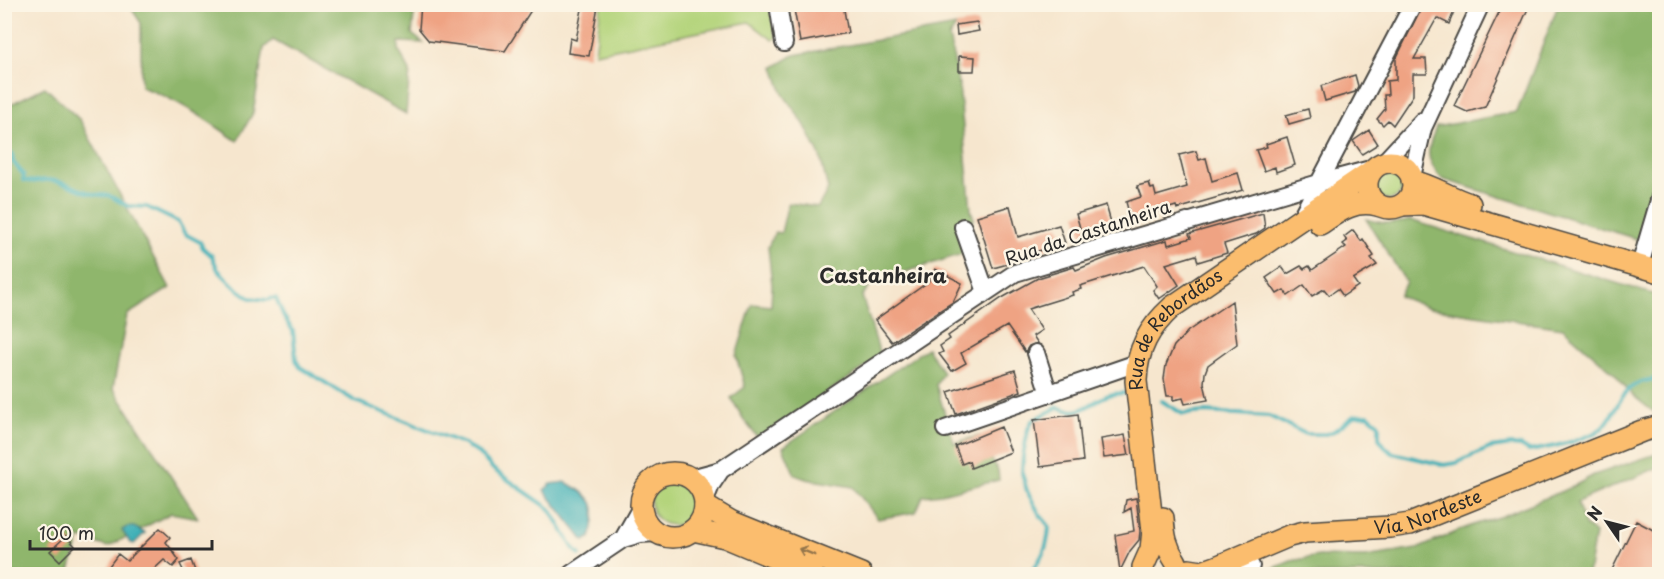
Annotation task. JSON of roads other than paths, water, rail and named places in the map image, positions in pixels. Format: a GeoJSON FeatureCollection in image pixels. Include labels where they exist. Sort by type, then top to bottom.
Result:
{"type":"FeatureCollection","features":[{"type":"Feature","properties":{"kind":"main road"},"geometry":{"type":"LineString","coordinates":[[1651,257],[1444,195],[1412,179],[1404,168],[1397,164],[1376,168],[1367,181],[1370,198],[1377,205],[1390,209],[1402,205],[1423,204],[1659,272]]}},
{"type":"Feature","properties":{"kind":"main road","name":"Rua de Rebordãos"},"geometry":{"type":"LineString","coordinates":[[1139,571],[1151,549],[1153,531],[1136,381],[1137,363],[1146,335],[1157,320],[1172,307],[1376,168]]}},
{"type":"Feature","properties":{"kind":"main road"},"geometry":{"type":"LineString","coordinates":[[1402,205],[1411,194],[1412,179]]}},
{"type":"Feature","properties":{"kind":"main road","name":"Rua de Rebordãos"},"geometry":{"type":"LineString","coordinates":[[1186,569],[1168,551],[1164,540],[1148,379],[1149,358],[1154,343],[1164,330],[1185,311],[1341,210],[1367,202],[1377,205]]}},
{"type":"Feature","properties":{"kind":"main road","name":"Via Nordeste"},"geometry":{"type":"LineString","coordinates":[[1139,571],[1161,561],[1202,572],[1289,536],[1305,532],[1410,524],[1659,426]]}},
{"type":"Feature","properties":{"kind":"main road","name":"Via Nordeste"},"geometry":{"type":"LineString","coordinates":[[1230,574],[1247,570],[1298,547],[1392,541],[1415,536],[1659,441]]}},
{"type":"Feature","properties":{"kind":"main road"},"geometry":{"type":"LineString","coordinates":[[670,472],[681,473],[698,484],[705,503],[704,515],[693,530],[675,537],[656,533],[648,526],[640,509],[644,489],[660,475],[670,472]]}},
{"type":"Feature","properties":{"kind":"main road"},"geometry":{"type":"LineString","coordinates":[[705,503],[732,522],[861,574]]}},
{"type":"Feature","properties":{"kind":"main road"},"geometry":{"type":"LineString","coordinates":[[693,530],[724,537],[813,574]]}},
{"type":"Feature","properties":{"kind":"street"},"geometry":{"type":"LineString","coordinates":[[778,4],[784,44]]}},
{"type":"Feature","properties":{"kind":"street"},"geometry":{"type":"LineString","coordinates":[[1296,224],[1413,4]]}},
{"type":"Feature","properties":{"kind":"street"},"geometry":{"type":"LineString","coordinates":[[1412,179],[1420,136],[1481,4]]}},
{"type":"Feature","properties":{"kind":"street"},"geometry":{"type":"LineString","coordinates":[[1376,168],[1432,109]]}},
{"type":"Feature","properties":{"kind":"street","name":"Rua da Castanheira"},"geometry":{"type":"LineString","coordinates":[[691,478],[721,471],[1015,273],[1376,168]]}},
{"type":"Feature","properties":{"kind":"street"},"geometry":{"type":"LineString","coordinates":[[1284,193],[1298,208],[1296,224]]}},
{"type":"Feature","properties":{"kind":"street"},"geometry":{"type":"LineString","coordinates":[[1651,257],[1659,197]]}},
{"type":"Feature","properties":{"kind":"street"},"geometry":{"type":"LineString","coordinates":[[963,227],[986,292]]}},
{"type":"Feature","properties":{"kind":"street"},"geometry":{"type":"LineString","coordinates":[[1036,353],[1049,394]]}},
{"type":"Feature","properties":{"kind":"street"},"geometry":{"type":"LineString","coordinates":[[945,429],[1137,363]]}},
{"type":"Feature","properties":{"kind":"street","name":"Rua da Castanheira"},"geometry":{"type":"LineString","coordinates":[[705,503],[711,485],[721,471]]}},
{"type":"Feature","properties":{"kind":"street"},"geometry":{"type":"LineString","coordinates":[[623,539],[640,509]]}},
{"type":"Feature","properties":{"kind":"street"},"geometry":{"type":"LineString","coordinates":[[571,574],[623,539],[640,534],[656,533]]}},
{"type":"Feature","properties":{"kind":"water"},"geometry":{"type":"Polygon","coordinates":[[[565,482],[583,493],[593,504],[595,518],[593,527],[590,538],[584,541],[544,490],[551,484],[565,482]]]}},
{"type":"Feature","properties":{"kind":"water"},"geometry":{"type":"Polygon","coordinates":[[[134,527],[145,533],[134,544],[130,543],[122,530],[134,527]]]}},
{"type":"Feature","properties":{"kind":"waterway"},"geometry":{"type":"LineString","coordinates":[[4,153],[12,154],[13,162],[24,175],[23,180],[55,181],[93,194],[108,195],[128,206],[147,207],[178,222],[185,234],[200,242],[212,256],[218,270],[235,287],[250,298],[268,300],[276,298],[293,331],[296,360],[300,367],[355,401],[464,444],[478,453],[494,470],[550,509],[573,548],[580,555]]}},
{"type":"Feature","properties":{"kind":"waterway"},"geometry":{"type":"LineString","coordinates":[[1162,401],[1183,414],[1205,412],[1269,416],[1306,434],[1327,434],[1354,416],[1368,415],[1379,424],[1379,438],[1393,453],[1444,465],[1456,463],[1490,448],[1512,445],[1521,446],[1529,451],[1561,445],[1589,436],[1607,423],[1626,392],[1642,382],[1660,378]]}},
{"type":"Feature","properties":{"kind":"waterway"},"geometry":{"type":"LineString","coordinates":[[1029,574],[1044,552],[1049,526],[1027,491],[1022,473],[1028,429],[1032,421],[1058,407],[1072,411],[1078,410],[1109,395],[1129,393]]}},
{"type":"Feature","properties":{"kind":"waterway"},"geometry":{"type":"LineString","coordinates":[[595,570],[598,574]]}},
{"type":"Feature","properties":{"kind":"district","name":"Castanheira"},"geometry":{"type":"Point","coordinates":[883,276]}}]}
